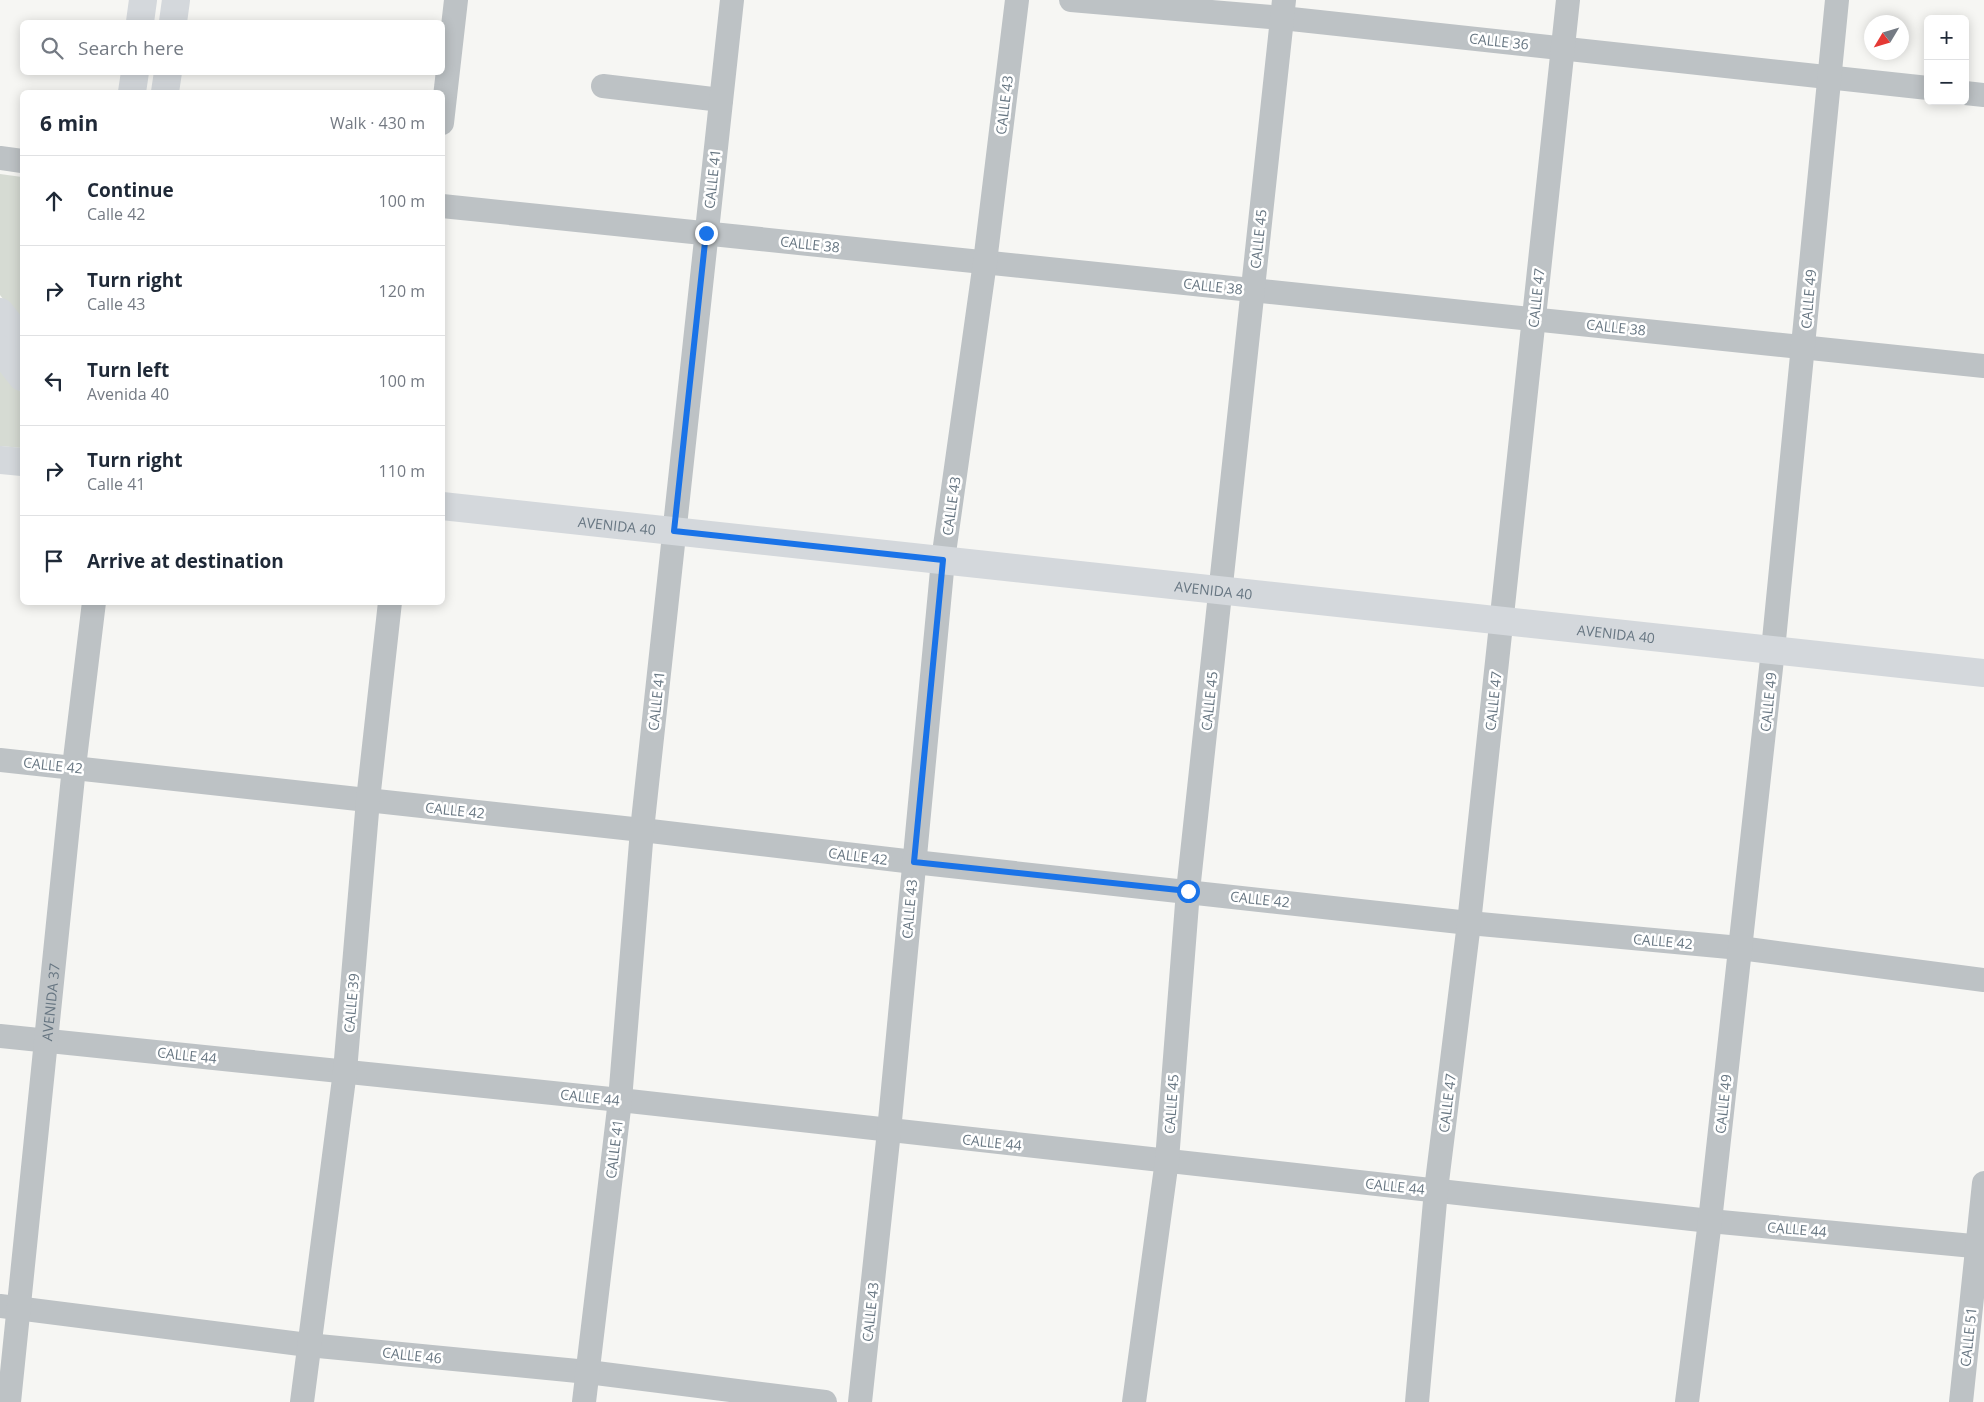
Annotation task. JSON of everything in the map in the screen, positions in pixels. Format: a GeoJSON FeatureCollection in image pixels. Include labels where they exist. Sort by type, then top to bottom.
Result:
{"type":"FeatureCollection","features":[{"type":"Feature","properties":{"kind":"main road"},"geometry":{"type":"LineString","coordinates":[[140,20],[143,0]]}},
{"type":"Feature","properties":{"kind":"main road"},"geometry":{"type":"LineString","coordinates":[[173,20],[176,0]]}},
{"type":"Feature","properties":{"kind":"main road"},"geometry":{"type":"LineString","coordinates":[[132,90],[134,75]]}},
{"type":"Feature","properties":{"kind":"main road"},"geometry":{"type":"LineString","coordinates":[[165,90],[168,75]]}},
{"type":"Feature","properties":{"kind":"main road"},"geometry":{"type":"LineString","coordinates":[[0,312],[20,337]]}},
{"type":"Feature","properties":{"kind":"main road"},"geometry":{"type":"LineString","coordinates":[[0,349],[20,374]]}},
{"type":"Feature","properties":{"kind":"main road"},"geometry":{"type":"LineString","coordinates":[[0,460],[20,462]]}},
{"type":"Feature","properties":{"kind":"main road","name":"AVENIDA 40"},"geometry":{"type":"LineString","coordinates":[[445,506],[1984,673]]}},
{"type":"Feature","properties":{"kind":"street"},"geometry":{"type":"LineString","coordinates":[[445,97],[456,0]]}},
{"type":"Feature","properties":{"kind":"street","name":"CALLE 41"},"geometry":{"type":"LineString","coordinates":[[584,1402],[620,1100],[642,830],[732,0]]}},
{"type":"Feature","properties":{"kind":"street","name":"CALLE 43"},"geometry":{"type":"LineString","coordinates":[[860,1402],[889,1131],[943,560],[985,262],[1017,0]]}},
{"type":"Feature","properties":{"kind":"street","name":"CALLE 36"},"geometry":{"type":"LineString","coordinates":[[1071,0],[1283,9],[1562,48],[1924,88]]}},
{"type":"Feature","properties":{"kind":"street","name":"CALLE 47"},"geometry":{"type":"LineString","coordinates":[[1417,1402],[1436,1190],[1469,923],[1568,0]]}},
{"type":"Feature","properties":{"kind":"street","name":"CALLE 49"},"geometry":{"type":"LineString","coordinates":[[1687,1402],[1710,1221],[1773,650],[1837,0]]}},
{"type":"Feature","properties":{"kind":"street","name":"CALLE 45"},"geometry":{"type":"LineString","coordinates":[[1134,1402],[1167,1160],[1188,891],[1283,9]]}},
{"type":"Feature","properties":{"kind":"street"},"geometry":{"type":"LineString","coordinates":[[603,86],[721,100]]}},
{"type":"Feature","properties":{"kind":"street"},"geometry":{"type":"LineString","coordinates":[[1969,93],[1984,95]]}},
{"type":"Feature","properties":{"kind":"street"},"geometry":{"type":"LineString","coordinates":[[0,158],[20,161]]}},
{"type":"Feature","properties":{"kind":"street","name":"CALLE 38"},"geometry":{"type":"LineString","coordinates":[[445,206],[1984,366]]}},
{"type":"Feature","properties":{"kind":"street","name":"AVENIDA 37"},"geometry":{"type":"LineString","coordinates":[[9,1402],[10,1306],[46,1041],[74,767],[94,605]]}},
{"type":"Feature","properties":{"kind":"street","name":"CALLE 39"},"geometry":{"type":"LineString","coordinates":[[302,1402],[345,1071],[368,800],[390,605]]}},
{"type":"Feature","properties":{"kind":"street","name":"CALLE 42"},"geometry":{"type":"LineString","coordinates":[[0,760],[1469,923],[1740,948],[1984,980]]}},
{"type":"Feature","properties":{"kind":"street","name":"CALLE 44"},"geometry":{"type":"LineString","coordinates":[[0,1036],[620,1100],[1710,1221],[1981,1247]]}},
{"type":"Feature","properties":{"kind":"street","name":"CALLE 51"},"geometry":{"type":"LineString","coordinates":[[1961,1402],[1981,1247],[1984,1182]]}},
{"type":"Feature","properties":{"kind":"street","name":"CALLE 46"},"geometry":{"type":"LineString","coordinates":[[10,1306],[308,1345],[588,1372],[825,1402]]}},
{"type":"Feature","properties":{"kind":"shaded area"},"geometry":{"type":"Polygon","coordinates":[[[0,174],[20,177],[20,320],[0,295],[0,174]]]}},
{"type":"Feature","properties":{"kind":"shaded area"},"geometry":{"type":"Polygon","coordinates":[[[0,365],[20,391],[20,448],[0,446],[0,365]]]}},
{"type":"Feature","properties":{"kind":"route"},"geometry":{"type":"LineString","coordinates":[[706,233],[674,531],[943,560],[914,862],[1188,891]]}}]}
